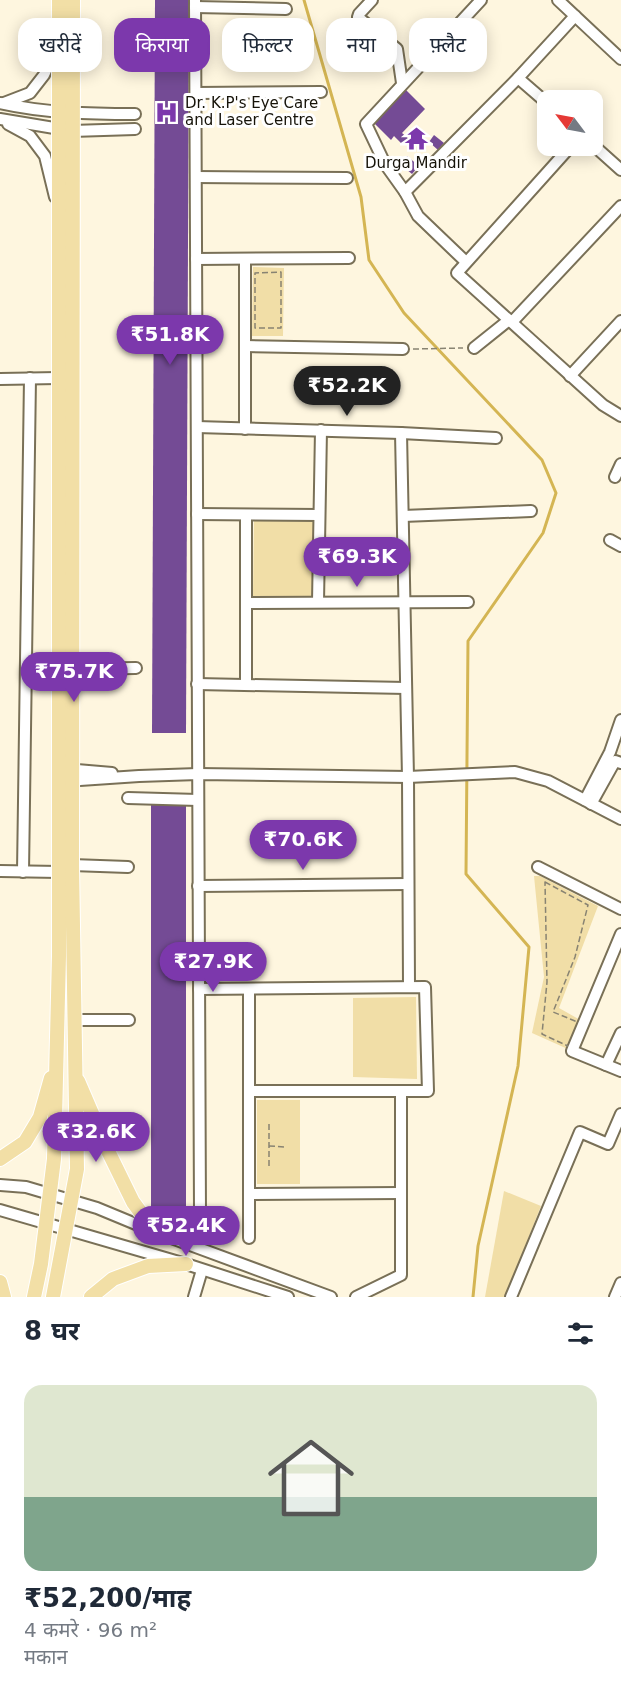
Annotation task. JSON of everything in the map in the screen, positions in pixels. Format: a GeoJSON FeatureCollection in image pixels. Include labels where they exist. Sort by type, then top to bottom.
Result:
{"type":"FeatureCollection","features":[{"type":"Feature","properties":{"kind":"main road"},"geometry":{"type":"LineString","coordinates":[[59,0],[59,18]]}},
{"type":"Feature","properties":{"kind":"main road"},"geometry":{"type":"LineString","coordinates":[[53,1297],[77,1169],[72,865],[66,775],[58,378],[58,129],[66,112],[73,0]]}},
{"type":"Feature","properties":{"kind":"main road"},"geometry":{"type":"LineString","coordinates":[[34,1297],[54,1159],[59,872],[72,669],[72,131],[66,112],[62,72]]}},
{"type":"Feature","properties":{"kind":"main road"},"geometry":{"type":"LineString","coordinates":[[0,1159],[25,1142],[40,1116],[57,1058]]}},
{"type":"Feature","properties":{"kind":"main road"},"geometry":{"type":"LineString","coordinates":[[75,1073],[133,1202],[155,1232]]}},
{"type":"Feature","properties":{"kind":"main road"},"geometry":{"type":"LineString","coordinates":[[91,1297],[113,1279],[148,1266],[186,1264]]}},
{"type":"Feature","properties":{"kind":"main road"},"geometry":{"type":"LineString","coordinates":[[0,1282],[4,1297]]}},
{"type":"Feature","properties":{"kind":"street"},"geometry":{"type":"LineString","coordinates":[[372,0],[358,17],[397,49],[402,83]]}},
{"type":"Feature","properties":{"kind":"street"},"geometry":{"type":"LineString","coordinates":[[466,262],[418,216],[405,192],[385,164],[366,124],[481,0]]}},
{"type":"Feature","properties":{"kind":"street"},"geometry":{"type":"LineString","coordinates":[[558,0],[620,54]]}},
{"type":"Feature","properties":{"kind":"street"},"geometry":{"type":"LineString","coordinates":[[200,1213],[195,3],[286,9]]}},
{"type":"Feature","properties":{"kind":"street"},"geometry":{"type":"LineString","coordinates":[[405,192],[518,78],[575,16]]}},
{"type":"Feature","properties":{"kind":"street"},"geometry":{"type":"LineString","coordinates":[[2,103],[30,93],[45,72]]}},
{"type":"Feature","properties":{"kind":"street"},"geometry":{"type":"LineString","coordinates":[[518,78],[537,94]]}},
{"type":"Feature","properties":{"kind":"street"},"geometry":{"type":"LineString","coordinates":[[196,93],[321,92]]}},
{"type":"Feature","properties":{"kind":"street"},"geometry":{"type":"LineString","coordinates":[[2,103],[66,112],[135,114]]}},
{"type":"Feature","properties":{"kind":"street"},"geometry":{"type":"LineString","coordinates":[[0,119],[72,131],[135,129]]}},
{"type":"Feature","properties":{"kind":"street"},"geometry":{"type":"LineString","coordinates":[[0,119],[30,136],[45,156],[58,209]]}},
{"type":"Feature","properties":{"kind":"street"},"geometry":{"type":"LineString","coordinates":[[603,154],[621,170]]}},
{"type":"Feature","properties":{"kind":"street"},"geometry":{"type":"LineString","coordinates":[[562,156],[457,273],[603,405],[621,416]]}},
{"type":"Feature","properties":{"kind":"street"},"geometry":{"type":"LineString","coordinates":[[196,177],[347,178]]}},
{"type":"Feature","properties":{"kind":"street"},"geometry":{"type":"LineString","coordinates":[[474,348],[511,321],[621,206]]}},
{"type":"Feature","properties":{"kind":"street"},"geometry":{"type":"LineString","coordinates":[[196,259],[349,258]]}},
{"type":"Feature","properties":{"kind":"street"},"geometry":{"type":"LineString","coordinates":[[245,260],[245,429]]}},
{"type":"Feature","properties":{"kind":"street"},"geometry":{"type":"LineString","coordinates":[[570,376],[621,321]]}},
{"type":"Feature","properties":{"kind":"street"},"geometry":{"type":"LineString","coordinates":[[245,346],[404,349]]}},
{"type":"Feature","properties":{"kind":"street"},"geometry":{"type":"LineString","coordinates":[[23,872],[24,670],[30,378]]}},
{"type":"Feature","properties":{"kind":"street"},"geometry":{"type":"LineString","coordinates":[[0,379],[58,378]]}},
{"type":"Feature","properties":{"kind":"street"},"geometry":{"type":"LineString","coordinates":[[197,427],[496,438]]}},
{"type":"Feature","properties":{"kind":"street"},"geometry":{"type":"LineString","coordinates":[[318,602],[321,430]]}},
{"type":"Feature","properties":{"kind":"street"},"geometry":{"type":"LineString","coordinates":[[401,433],[408,777],[409,987]]}},
{"type":"Feature","properties":{"kind":"street"},"geometry":{"type":"LineString","coordinates":[[615,477],[621,464]]}},
{"type":"Feature","properties":{"kind":"street"},"geometry":{"type":"LineString","coordinates":[[403,516],[531,511]]}},
{"type":"Feature","properties":{"kind":"street"},"geometry":{"type":"LineString","coordinates":[[197,514],[320,515]]}},
{"type":"Feature","properties":{"kind":"street"},"geometry":{"type":"LineString","coordinates":[[246,515],[246,685]]}},
{"type":"Feature","properties":{"kind":"street"},"geometry":{"type":"LineString","coordinates":[[609,540],[621,546]]}},
{"type":"Feature","properties":{"kind":"street"},"geometry":{"type":"LineString","coordinates":[[247,603],[468,602]]}},
{"type":"Feature","properties":{"kind":"street"},"geometry":{"type":"LineString","coordinates":[[72,669],[136,668]]}},
{"type":"Feature","properties":{"kind":"street"},"geometry":{"type":"LineString","coordinates":[[198,684],[406,688]]}},
{"type":"Feature","properties":{"kind":"street"},"geometry":{"type":"LineString","coordinates":[[588,802],[621,720]]}},
{"type":"Feature","properties":{"kind":"street"},"geometry":{"type":"LineString","coordinates":[[588,802],[615,761],[621,763]]}},
{"type":"Feature","properties":{"kind":"street"},"geometry":{"type":"LineString","coordinates":[[66,775],[408,777],[515,772],[549,781],[621,819]]}},
{"type":"Feature","properties":{"kind":"street"},"geometry":{"type":"LineString","coordinates":[[128,798],[198,800]]}},
{"type":"Feature","properties":{"kind":"street"},"geometry":{"type":"LineString","coordinates":[[72,865],[128,867]]}},
{"type":"Feature","properties":{"kind":"street"},"geometry":{"type":"LineString","coordinates":[[538,867],[621,909]]}},
{"type":"Feature","properties":{"kind":"street"},"geometry":{"type":"LineString","coordinates":[[0,871],[59,872]]}},
{"type":"Feature","properties":{"kind":"street"},"geometry":{"type":"LineString","coordinates":[[198,886],[408,884]]}},
{"type":"Feature","properties":{"kind":"street"},"geometry":{"type":"LineString","coordinates":[[621,934],[572,1051],[621,1071]]}},
{"type":"Feature","properties":{"kind":"street"},"geometry":{"type":"LineString","coordinates":[[198,989],[425,987],[429,1091],[249,1091]]}},
{"type":"Feature","properties":{"kind":"street"},"geometry":{"type":"LineString","coordinates":[[249,989],[249,1238]]}},
{"type":"Feature","properties":{"kind":"street"},"geometry":{"type":"LineString","coordinates":[[74,1020],[129,1020]]}},
{"type":"Feature","properties":{"kind":"street"},"geometry":{"type":"LineString","coordinates":[[606,1065],[621,1032]]}},
{"type":"Feature","properties":{"kind":"street"},"geometry":{"type":"LineString","coordinates":[[356,1297],[401,1275],[401,1091]]}},
{"type":"Feature","properties":{"kind":"street"},"geometry":{"type":"LineString","coordinates":[[511,1297],[580,1132],[608,1144],[621,1114]]}},
{"type":"Feature","properties":{"kind":"street"},"geometry":{"type":"LineString","coordinates":[[0,1185],[26,1187],[98,1208],[155,1232],[331,1297]]}},
{"type":"Feature","properties":{"kind":"street"},"geometry":{"type":"LineString","coordinates":[[249,1194],[401,1193]]}},
{"type":"Feature","properties":{"kind":"street"},"geometry":{"type":"LineString","coordinates":[[0,1209],[288,1297]]}},
{"type":"Feature","properties":{"kind":"street"},"geometry":{"type":"LineString","coordinates":[[194,1297],[202,1270]]}},
{"type":"Feature","properties":{"kind":"street"},"geometry":{"type":"LineString","coordinates":[[615,1297],[621,1283]]}},
{"type":"Feature","properties":{"kind":"path"},"geometry":{"type":"LineString","coordinates":[[281,272],[281,328],[255,328],[255,273],[281,272]]}},
{"type":"Feature","properties":{"kind":"path"},"geometry":{"type":"LineString","coordinates":[[404,349],[474,348]]}},
{"type":"Feature","properties":{"kind":"path"},"geometry":{"type":"LineString","coordinates":[[545,882],[588,905],[575,957],[553,1012],[580,1023],[570,1047],[542,1034],[547,982],[545,882]]}},
{"type":"Feature","properties":{"kind":"path"},"geometry":{"type":"LineString","coordinates":[[269,1166],[270,1122]]}},
{"type":"Feature","properties":{"kind":"path"},"geometry":{"type":"LineString","coordinates":[[269,1146],[286,1147]]}},
{"type":"Feature","properties":{"kind":"shaded area"},"geometry":{"type":"Polygon","coordinates":[[[253,267],[284,268],[283,336],[252,336],[253,267]]]}},
{"type":"Feature","properties":{"kind":"shaded area"},"geometry":{"type":"Polygon","coordinates":[[[254,520],[315,520],[314,597],[253,597],[254,520]]]}},
{"type":"Feature","properties":{"kind":"shaded area"},"geometry":{"type":"Polygon","coordinates":[[[534,876],[540,876],[598,906],[559,1008],[582,1021],[570,1050],[532,1033],[544,977],[534,876]]]}},
{"type":"Feature","properties":{"kind":"shaded area"},"geometry":{"type":"Polygon","coordinates":[[[416,997],[417,1079],[353,1077],[353,998],[416,997]]]}},
{"type":"Feature","properties":{"kind":"shaded area"},"geometry":{"type":"Polygon","coordinates":[[[257,1100],[300,1100],[300,1184],[257,1184],[257,1100]]]}},
{"type":"Feature","properties":{"kind":"shaded area"},"geometry":{"type":"Polygon","coordinates":[[[504,1191],[541,1206],[505,1297],[485,1297],[504,1191]]]}},
{"type":"Feature","properties":{"kind":"building"},"geometry":{"type":"Polygon","coordinates":[[[155,0],[189,0],[189,18],[155,18],[155,0]]]}},
{"type":"Feature","properties":{"kind":"building"},"geometry":{"type":"Polygon","coordinates":[[[155,72],[189,72],[186,733],[152,733],[155,72]]]}},
{"type":"Feature","properties":{"kind":"building"},"geometry":{"type":"Polygon","coordinates":[[[406,90],[425,109],[402,133],[409,139],[403,145],[394,136],[391,140],[374,123],[406,90]]]}},
{"type":"Feature","properties":{"kind":"building"},"geometry":{"type":"Polygon","coordinates":[[[434,135],[444,143],[438,150],[429,142],[434,135]]]}},
{"type":"Feature","properties":{"kind":"building"},"geometry":{"type":"Polygon","coordinates":[[[407,156],[419,166],[412,174],[400,164],[407,156]]]}},
{"type":"Feature","properties":{"kind":"building"},"geometry":{"type":"Polygon","coordinates":[[[186,804],[186,1209],[151,1209],[151,805],[186,804]]]}},
{"type":"Feature","properties":{"kind":"waterway"},"geometry":{"type":"LineString","coordinates":[[304,0],[361,197],[369,260],[404,313],[542,460],[556,493],[543,533],[468,641],[466,874],[529,947],[518,1066],[478,1246],[473,1297]]}},
{"type":"Feature","properties":{"kind":"place","name":"Dr. K.P's Eye Care and Laser Centre"},"geometry":{"type":"Point","coordinates":[167,112]}},
{"type":"Feature","properties":{"kind":"place","name":"Durga Mandir"},"geometry":{"type":"Point","coordinates":[416,139]}}]}
